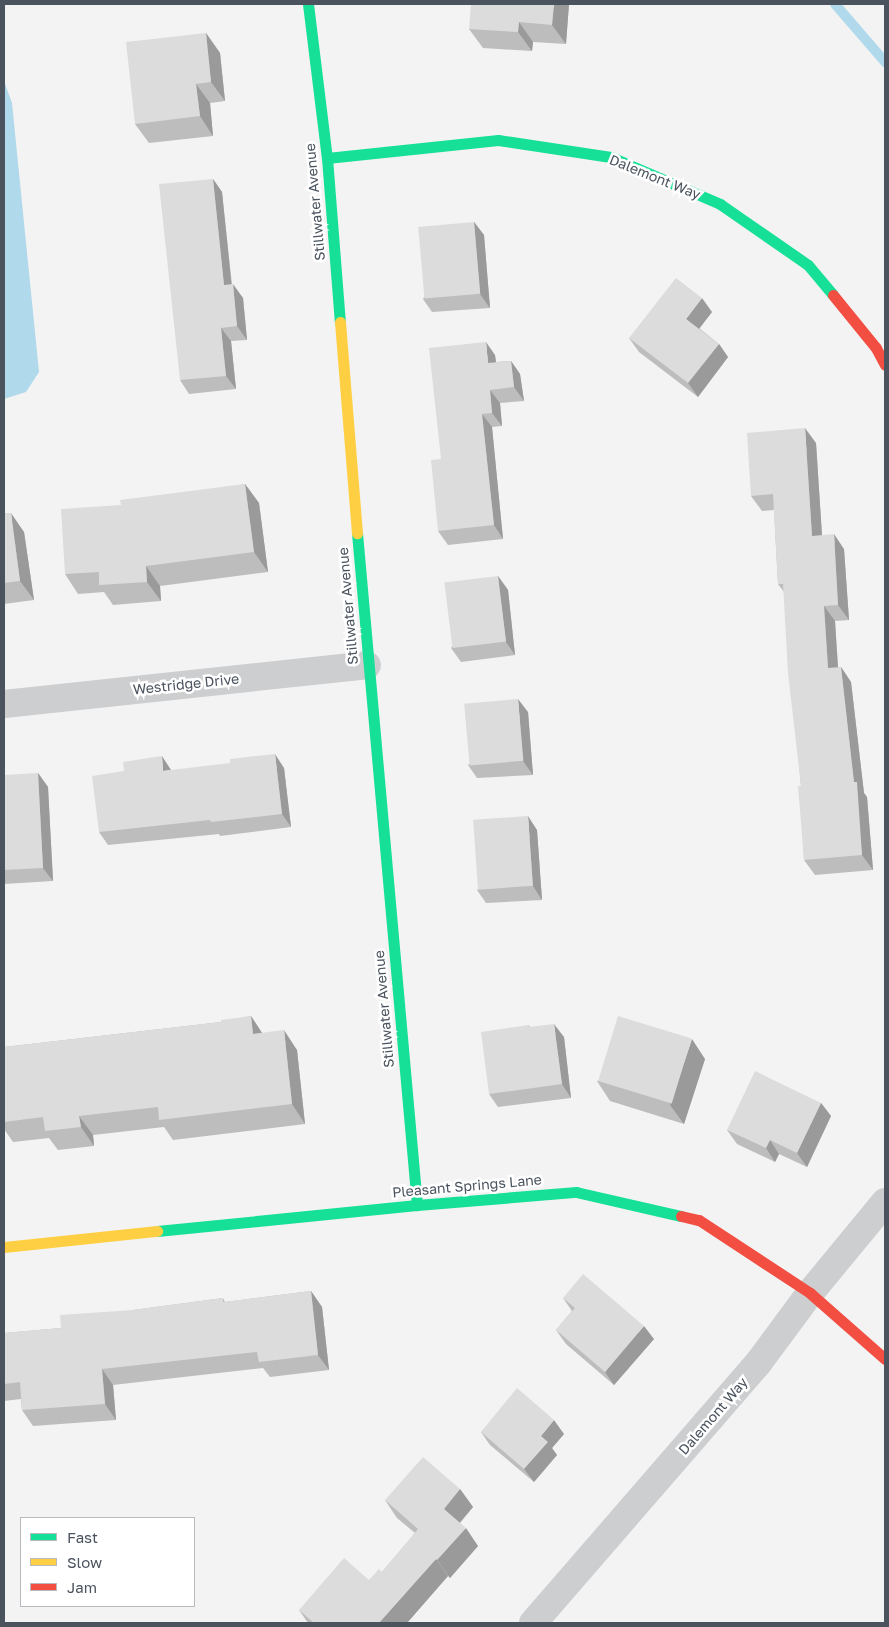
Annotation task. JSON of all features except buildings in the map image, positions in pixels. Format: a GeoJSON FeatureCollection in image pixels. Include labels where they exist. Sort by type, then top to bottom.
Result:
{"type":"FeatureCollection","features":[{"type":"Feature","properties":{"kind":"street","name":"Stillwater Avenue"},"geometry":{"type":"LineString","coordinates":[[308,4],[327,158],[367,664],[418,1205]]}},
{"type":"Feature","properties":{"kind":"street","name":"Dalemont Way"},"geometry":{"type":"LineString","coordinates":[[327,158],[498,140],[611,157],[720,204],[808,265],[876,348],[885,366]]}},
{"type":"Feature","properties":{"kind":"street","name":"Westridge Drive"},"geometry":{"type":"LineString","coordinates":[[4,704],[367,664]]}},
{"type":"Feature","properties":{"kind":"street","name":"Pleasant Springs Lane"},"geometry":{"type":"LineString","coordinates":[[4,1247],[418,1205],[576,1192],[700,1220],[810,1293],[885,1359]]}},
{"type":"Feature","properties":{"kind":"street","name":"Dalemont Way"},"geometry":{"type":"LineString","coordinates":[[533,1623],[759,1362],[810,1293],[885,1202]]}},
{"type":"Feature","properties":{"kind":"water"},"geometry":{"type":"Polygon","coordinates":[[[4,81],[12,103],[39,372],[26,392],[4,399],[4,81]]]}},
{"type":"Feature","properties":{"kind":"waterway"},"geometry":{"type":"LineString","coordinates":[[835,4],[885,62]]}},
{"type":"Feature","properties":{"kind":"traffic: fast"},"geometry":{"type":"LineString","coordinates":[[308,4],[327,158],[340,322]]}},
{"type":"Feature","properties":{"kind":"traffic: fast"},"geometry":{"type":"LineString","coordinates":[[327,158],[498,140],[611,157],[720,204],[808,265],[833,295]]}},
{"type":"Feature","properties":{"kind":"traffic: fast"},"geometry":{"type":"LineString","coordinates":[[357,533],[417,1205]]}},
{"type":"Feature","properties":{"kind":"traffic: fast"},"geometry":{"type":"LineString","coordinates":[[157,1231],[417,1205],[576,1192],[681,1216]]}},
{"type":"Feature","properties":{"kind":"traffic: slow"},"geometry":{"type":"LineString","coordinates":[[340,322],[357,533]]}},
{"type":"Feature","properties":{"kind":"traffic: slow"},"geometry":{"type":"LineString","coordinates":[[4,1247],[157,1231]]}},
{"type":"Feature","properties":{"kind":"traffic: jam"},"geometry":{"type":"LineString","coordinates":[[833,295],[876,348],[885,365]]}},
{"type":"Feature","properties":{"kind":"traffic: jam"},"geometry":{"type":"LineString","coordinates":[[681,1216],[699,1220],[810,1293],[885,1359]]}}]}
